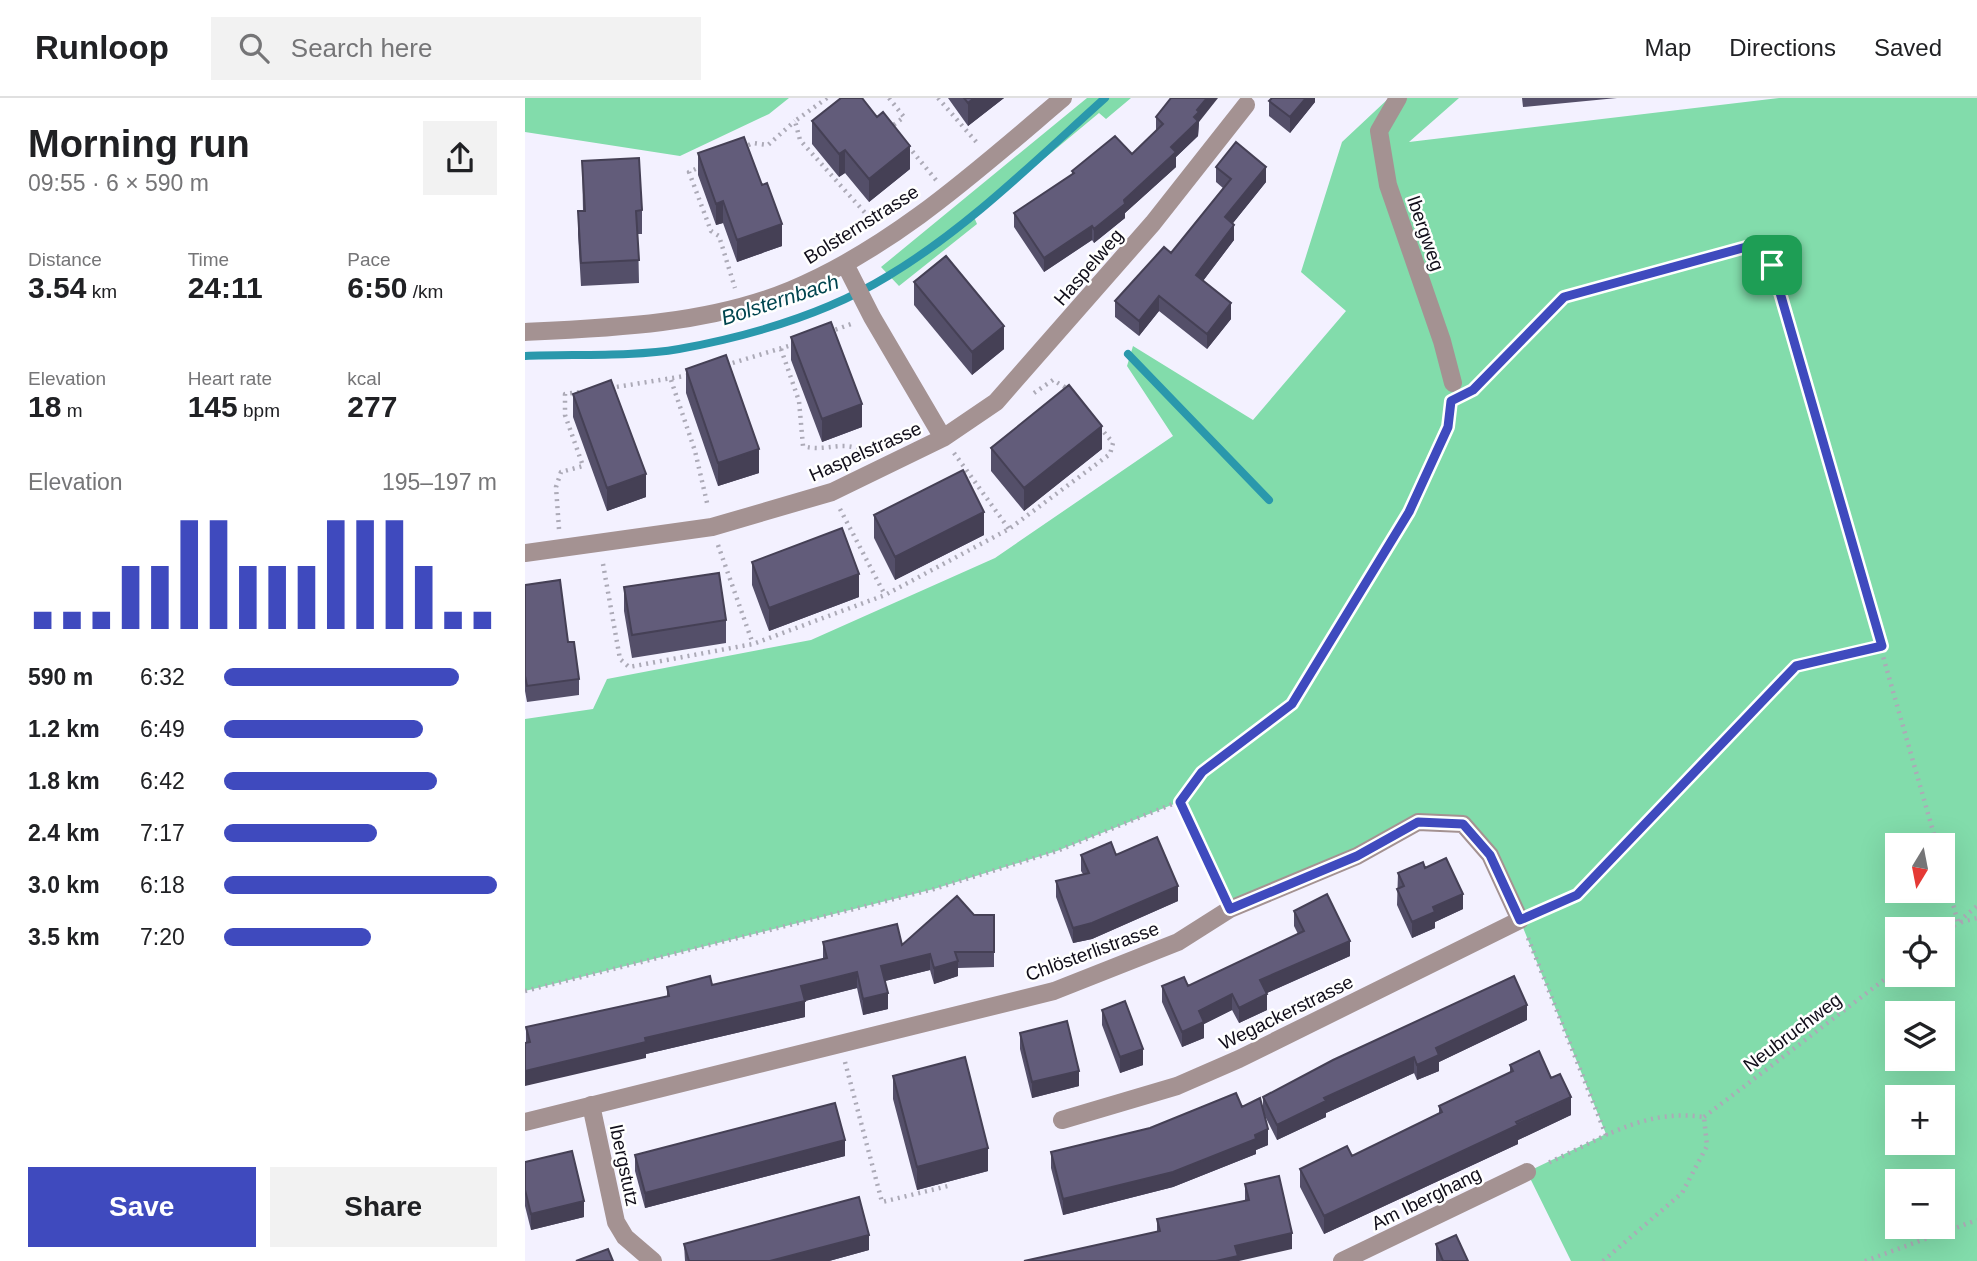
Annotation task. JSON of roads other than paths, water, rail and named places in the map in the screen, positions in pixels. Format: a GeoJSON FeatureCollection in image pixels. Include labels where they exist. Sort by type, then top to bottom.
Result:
{"type":"FeatureCollection","features":[{"type":"Feature","properties":{"kind":"street","name":"Bolsternstrasse"},"geometry":{"type":"LineString","coordinates":[[525,332],[667,321],[790,291],[845,264],[887,238],[948,194],[1063,98]]}},
{"type":"Feature","properties":{"kind":"street","name":"Ibergweg"},"geometry":{"type":"LineString","coordinates":[[1398,98],[1379,131],[1388,185],[1442,341],[1452,392]]}},
{"type":"Feature","properties":{"kind":"street","name":"Haspelweg"},"geometry":{"type":"LineString","coordinates":[[943,438],[996,402],[1145,233],[1246,105]]}},
{"type":"Feature","properties":{"kind":"street","name":"Haspelstrasse"},"geometry":{"type":"LineString","coordinates":[[525,553],[712,527],[832,492],[943,438],[869,312],[845,264]]}},
{"type":"Feature","properties":{"kind":"street","name":"Chlösterlistrasse"},"geometry":{"type":"LineString","coordinates":[[525,1122],[1054,991],[1178,942],[1230,909],[1357,856],[1418,822],[1463,824],[1490,855],[1520,920]]}},
{"type":"Feature","properties":{"kind":"street","name":"Wegackerstrasse"},"geometry":{"type":"LineString","coordinates":[[1062,1120],[1177,1086],[1239,1059],[1520,920]]}},
{"type":"Feature","properties":{"kind":"street","name":"Ibergstutz"},"geometry":{"type":"LineString","coordinates":[[591,1105],[616,1223],[625,1237],[653,1261]]}},
{"type":"Feature","properties":{"kind":"street","name":"Am Iberghang"},"geometry":{"type":"LineString","coordinates":[[1342,1261],[1527,1172]]}},
{"type":"Feature","properties":{"kind":"waterway","name":"Bolsternbach"},"geometry":{"type":"LineString","coordinates":[[525,356],[623,354],[679,349],[760,330],[839,302],[888,276],[946,237],[1001,192],[1105,98]]}},
{"type":"Feature","properties":{"kind":"waterway"},"geometry":{"type":"LineString","coordinates":[[1128,354],[1269,500]]}}]}
